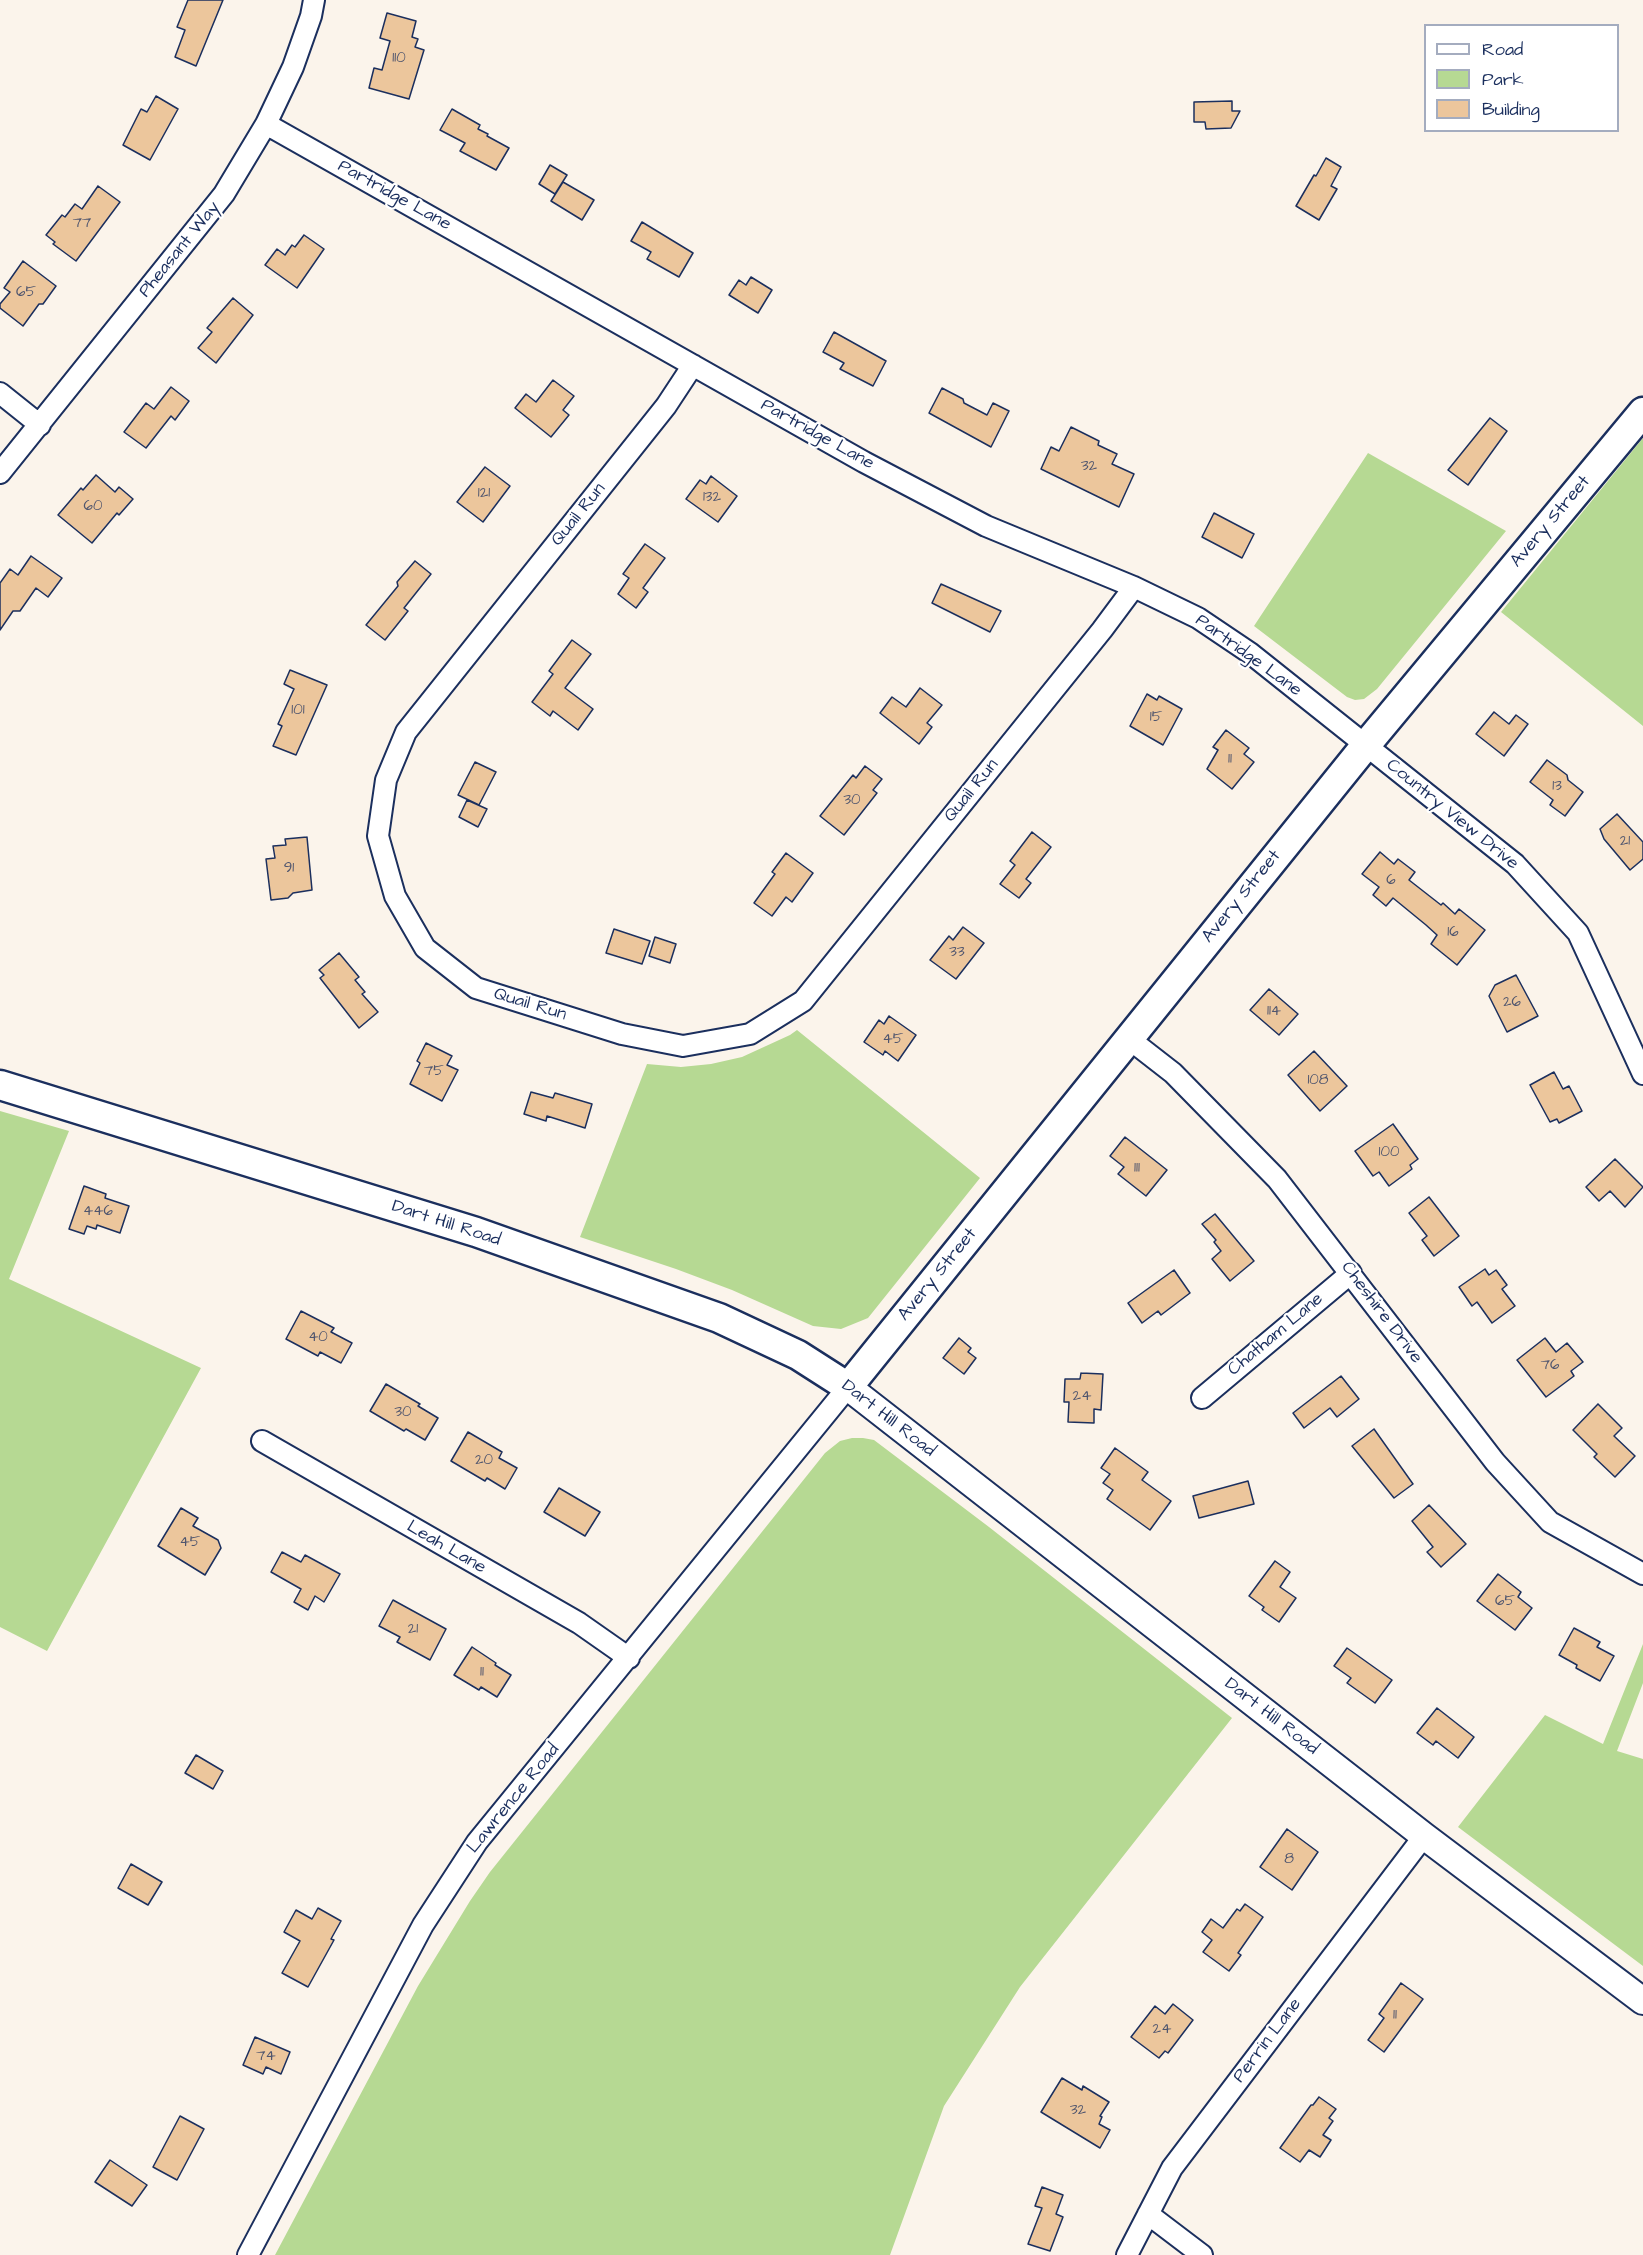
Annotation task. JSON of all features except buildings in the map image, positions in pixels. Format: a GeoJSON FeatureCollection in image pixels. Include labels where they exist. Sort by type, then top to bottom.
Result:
{"type":"FeatureCollection","features":[{"type":"Feature","properties":{"kind":"main road","name":"Avery Street"},"geometry":{"type":"LineString","coordinates":[[848,1387],[1366,745],[1643,412]]}},
{"type":"Feature","properties":{"kind":"main road","name":"Dart Hill Road"},"geometry":{"type":"LineString","coordinates":[[0,1085],[476,1232],[719,1318],[798,1355],[848,1387]]}},
{"type":"Feature","properties":{"kind":"street","name":"Pheasant Way"},"geometry":{"type":"LineString","coordinates":[[0,473],[224,194],[266,124],[293,66],[311,16],[314,0]]}},
{"type":"Feature","properties":{"kind":"street","name":"Partridge Lane"},"geometry":{"type":"LineString","coordinates":[[266,124],[864,462],[986,526],[1134,587],[1198,618],[1250,653],[1366,745]]}},
{"type":"Feature","properties":{"kind":"street","name":"Quail Run"},"geometry":{"type":"LineString","coordinates":[[693,365],[666,406],[406,732],[386,780],[378,836],[395,896],[425,948],[476,988],[622,1034],[683,1046],[750,1034],[803,1001],[1102,630],[1134,587]]}},
{"type":"Feature","properties":{"kind":"street"},"geometry":{"type":"LineString","coordinates":[[0,393],[40,424]]}},
{"type":"Feature","properties":{"kind":"street","name":"Country View Drive"},"geometry":{"type":"LineString","coordinates":[[1366,745],[1515,864],[1578,933],[1643,1074]]}},
{"type":"Feature","properties":{"kind":"street","name":"Cheshire Drive"},"geometry":{"type":"LineString","coordinates":[[1128,1038],[1173,1073],[1277,1179],[1495,1462],[1550,1522],[1643,1574]]}},
{"type":"Feature","properties":{"kind":"street","name":"Chatham Lane"},"geometry":{"type":"LineString","coordinates":[[1202,1398],[1351,1273]]}},
{"type":"Feature","properties":{"kind":"street","name":"Lawrence Road"},"geometry":{"type":"LineString","coordinates":[[248,2255],[423,1925],[477,1842],[848,1387]]}},
{"type":"Feature","properties":{"kind":"street","name":"Dart Hill Road"},"geometry":{"type":"LineString","coordinates":[[848,1387],[1424,1836],[1643,2001]]}},
{"type":"Feature","properties":{"kind":"street","name":"Leah Lane"},"geometry":{"type":"LineString","coordinates":[[262,1441],[579,1623],[628,1658]]}},
{"type":"Feature","properties":{"kind":"street","name":"Perrin Lane"},"geometry":{"type":"LineString","coordinates":[[1127,2255],[1172,2168],[1424,1836]]}},
{"type":"Feature","properties":{"kind":"street"},"geometry":{"type":"LineString","coordinates":[[1148,2214],[1202,2255]]}},
{"type":"Feature","properties":{"kind":"green space"},"geometry":{"type":"Polygon","coordinates":[[[1643,438],[1643,726],[1501,612],[1643,438]]]}},
{"type":"Feature","properties":{"kind":"green space"},"geometry":{"type":"Polygon","coordinates":[[[1368,453],[1506,531],[1377,689],[1364,699],[1355,700],[1347,697],[1254,626],[1368,453]]]}},
{"type":"Feature","properties":{"kind":"green space"},"geometry":{"type":"Polygon","coordinates":[[[797,1030],[980,1178],[868,1318],[841,1329],[813,1326],[732,1290],[580,1237],[647,1064],[681,1067],[711,1064],[742,1057],[797,1030]]]}},
{"type":"Feature","properties":{"kind":"green space"},"geometry":{"type":"Polygon","coordinates":[[[0,1111],[69,1131],[9,1279],[201,1368],[47,1651],[0,1627],[0,1111]]]}},
{"type":"Feature","properties":{"kind":"green space"},"geometry":{"type":"Polygon","coordinates":[[[852,1438],[874,1440],[989,1527],[1232,1718],[1020,1987],[944,2106],[890,2255],[275,2255],[418,1986],[490,1872],[825,1453],[840,1441],[852,1438]]]}},
{"type":"Feature","properties":{"kind":"green space"},"geometry":{"type":"Polygon","coordinates":[[[1643,1644],[1643,1683],[1617,1751],[1643,1759],[1643,1966],[1458,1827],[1545,1715],[1603,1744],[1643,1644]]]}}]}
